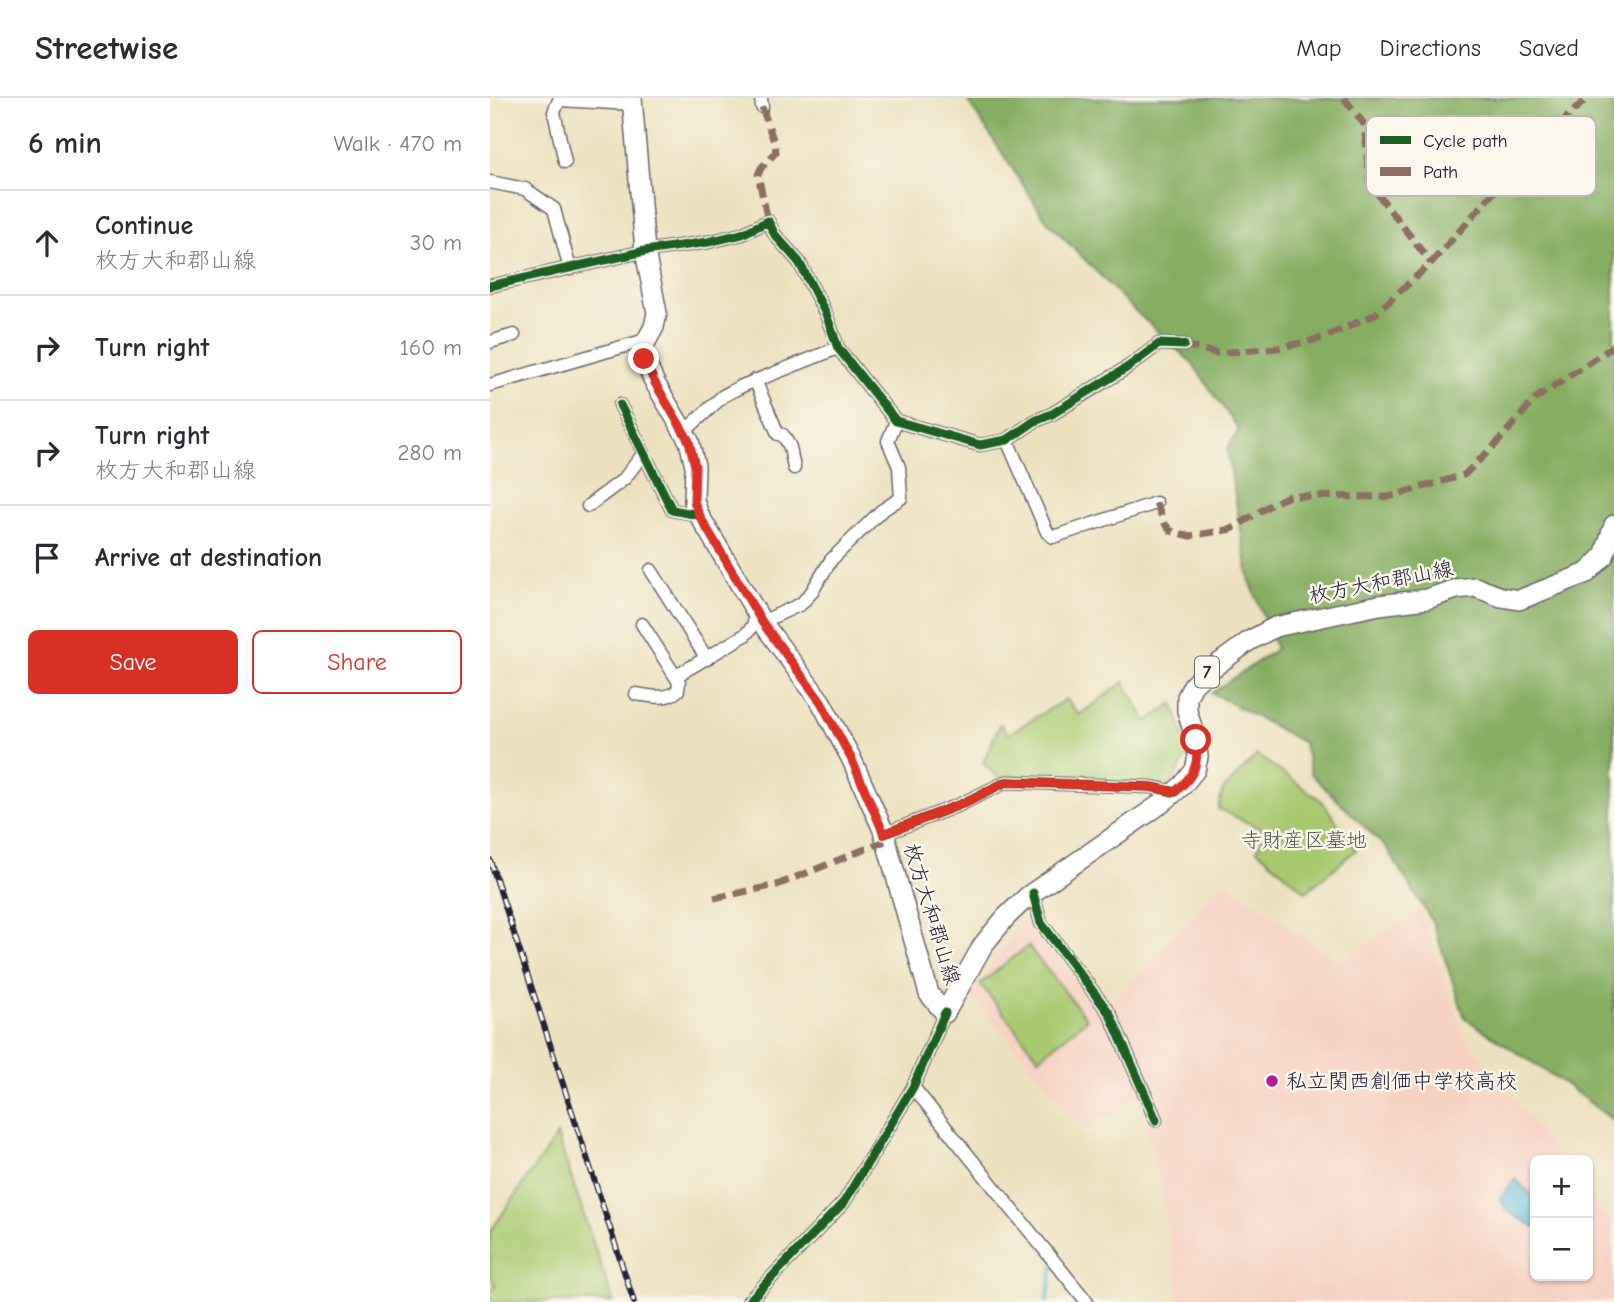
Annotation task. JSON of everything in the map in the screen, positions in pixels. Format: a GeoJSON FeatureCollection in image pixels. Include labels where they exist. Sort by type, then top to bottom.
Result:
{"type":"FeatureCollection","features":[{"type":"Feature","properties":{"kind":"main road","name":"枚方大和郡山線"},"geometry":{"type":"LineString","coordinates":[[632,101],[638,145],[645,251],[657,313],[654,327],[643,347],[644,359],[694,455],[694,501],[699,515],[759,617],[821,702],[851,758],[884,834],[929,994],[945,1013],[983,946],[1006,917],[1033,893],[1162,803],[1195,770],[1198,757],[1196,740],[1187,711],[1186,697],[1193,685],[1206,673],[1249,641],[1275,627],[1379,605],[1427,599],[1456,589],[1475,587],[1501,597],[1520,600],[1587,573],[1604,556],[1614,526]]}},
{"type":"Feature","properties":{"kind":"street"},"geometry":{"type":"LineString","coordinates":[[565,162],[554,112],[559,100],[632,101]]}},
{"type":"Feature","properties":{"kind":"street"},"geometry":{"type":"LineString","coordinates":[[490,182],[524,188],[554,209],[570,269]]}},
{"type":"Feature","properties":{"kind":"street"},"geometry":{"type":"LineString","coordinates":[[490,286],[645,251],[708,242],[742,234],[768,221],[775,235],[799,262],[827,314],[838,348],[896,421],[980,445],[1007,440],[1128,367],[1158,344],[1184,345]]}},
{"type":"Feature","properties":{"kind":"street"},"geometry":{"type":"LineString","coordinates":[[490,342],[514,335]]}},
{"type":"Feature","properties":{"kind":"street"},"geometry":{"type":"LineString","coordinates":[[490,385],[646,340]]}},
{"type":"Feature","properties":{"kind":"street"},"geometry":{"type":"LineString","coordinates":[[684,432],[723,396],[755,380],[838,348]]}},
{"type":"Feature","properties":{"kind":"street"},"geometry":{"type":"LineString","coordinates":[[755,380],[778,434],[783,435],[790,447],[794,468]]}},
{"type":"Feature","properties":{"kind":"street"},"geometry":{"type":"LineString","coordinates":[[620,405],[672,510],[699,515]]}},
{"type":"Feature","properties":{"kind":"street"},"geometry":{"type":"LineString","coordinates":[[676,676],[745,635],[759,617],[801,604],[831,560],[881,511],[901,498],[899,467],[888,442],[896,421]]}},
{"type":"Feature","properties":{"kind":"street"},"geometry":{"type":"LineString","coordinates":[[1007,440],[1047,533],[1053,537],[1156,503]]}},
{"type":"Feature","properties":{"kind":"street"},"geometry":{"type":"LineString","coordinates":[[589,506],[624,479],[644,453]]}},
{"type":"Feature","properties":{"kind":"street"},"geometry":{"type":"LineString","coordinates":[[651,570],[707,659]]}},
{"type":"Feature","properties":{"kind":"street"},"geometry":{"type":"LineString","coordinates":[[636,694],[664,697],[673,695],[678,690],[679,682],[642,624]]}},
{"type":"Feature","properties":{"kind":"street"},"geometry":{"type":"LineString","coordinates":[[884,834],[959,805],[1006,782],[1151,787],[1175,792]]}},
{"type":"Feature","properties":{"kind":"street"},"geometry":{"type":"LineString","coordinates":[[1033,893],[1041,923],[1110,1014],[1156,1120]]}},
{"type":"Feature","properties":{"kind":"street"},"geometry":{"type":"LineString","coordinates":[[748,1302],[844,1202],[913,1087],[945,1013]]}},
{"type":"Feature","properties":{"kind":"street"},"geometry":{"type":"LineString","coordinates":[[913,1087],[1087,1302]]}},
{"type":"Feature","properties":{"kind":"shaded area","name":"私立関西創価中学校高校"},"geometry":{"type":"Polygon","coordinates":[[[1223,880],[1340,962],[1420,910],[1463,1032],[1558,1155],[1530,1155],[1530,1281],[1593,1281],[1593,1201],[1614,1228],[1614,1302],[1179,1302],[1162,1195],[1139,1095],[1086,1129],[969,995],[1026,917],[1102,1014],[1223,880]]]}},
{"type":"Feature","properties":{"kind":"green space"},"geometry":{"type":"Polygon","coordinates":[[[966,98],[1614,98],[1614,1121],[1562,1082],[1465,1018],[1432,921],[1387,849],[1311,774],[1304,743],[1212,693],[1276,649],[1249,578],[1227,449],[1239,430],[1192,363],[1133,309],[1046,220],[966,98]]]}},
{"type":"Feature","properties":{"kind":"green space"},"geometry":{"type":"Polygon","coordinates":[[[1124,682],[1147,722],[1173,703],[1189,752],[1170,786],[1011,776],[1001,780],[983,763],[1000,724],[1008,734],[1066,699],[1079,715],[1124,682]]]}},
{"type":"Feature","properties":{"kind":"green space","name":"寺財産区墓地"},"geometry":{"type":"Polygon","coordinates":[[[1257,755],[1322,801],[1356,850],[1306,892],[1257,850],[1266,831],[1218,809],[1223,790],[1257,755]]]}},
{"type":"Feature","properties":{"kind":"green space"},"geometry":{"type":"Polygon","coordinates":[[[1028,946],[1087,1019],[1039,1058],[980,984],[1028,946]]]}},
{"type":"Feature","properties":{"kind":"green space"},"geometry":{"type":"Polygon","coordinates":[[[557,1135],[613,1302],[490,1302],[490,1292],[496,1286],[490,1276],[490,1232],[557,1135]]]}},
{"type":"Feature","properties":{"kind":"water"},"geometry":{"type":"Polygon","coordinates":[[[1515,1179],[1530,1193],[1530,1224],[1507,1211],[1500,1198],[1515,1179]]]}},
{"type":"Feature","properties":{"kind":"waterway"},"geometry":{"type":"LineString","coordinates":[[1047,1302],[1053,1266]]}},
{"type":"Feature","properties":{"kind":"railway"},"geometry":{"type":"LineString","coordinates":[[490,860],[634,1302]]}},
{"type":"Feature","properties":{"kind":"marked path"},"geometry":{"type":"LineString","coordinates":[[1344,98],[1364,124],[1366,144]]}},
{"type":"Feature","properties":{"kind":"marked path"},"geometry":{"type":"LineString","coordinates":[[1568,116],[1587,98]]}},
{"type":"Feature","properties":{"kind":"marked path"},"geometry":{"type":"LineString","coordinates":[[762,107],[776,152],[758,175],[768,221]]}},
{"type":"Feature","properties":{"kind":"marked path"},"geometry":{"type":"LineString","coordinates":[[1379,196],[1431,263]]}},
{"type":"Feature","properties":{"kind":"marked path"},"geometry":{"type":"LineString","coordinates":[[1184,345],[1216,353],[1278,348],[1323,338],[1374,315],[1431,263],[1490,196]]}},
{"type":"Feature","properties":{"kind":"marked path"},"geometry":{"type":"LineString","coordinates":[[1156,503],[1171,531],[1190,536],[1232,529],[1289,496],[1388,497],[1464,475],[1496,444],[1535,399],[1614,346]]}},
{"type":"Feature","properties":{"kind":"marked path"},"geometry":{"type":"LineString","coordinates":[[714,898],[777,885],[885,841]]}},
{"type":"Feature","properties":{"kind":"cycle path"},"geometry":{"type":"LineString","coordinates":[[490,286],[645,251],[708,242],[742,234],[768,221],[775,235],[799,262],[826,314],[838,348],[896,421],[980,445],[1007,440],[1128,367],[1159,344],[1184,345]]}},
{"type":"Feature","properties":{"kind":"cycle path"},"geometry":{"type":"LineString","coordinates":[[620,405],[672,510],[699,515]]}},
{"type":"Feature","properties":{"kind":"cycle path"},"geometry":{"type":"LineString","coordinates":[[884,834],[959,805],[1006,782],[1151,787],[1175,792]]}},
{"type":"Feature","properties":{"kind":"cycle path"},"geometry":{"type":"LineString","coordinates":[[1033,893],[1041,923],[1110,1014],[1156,1120]]}},
{"type":"Feature","properties":{"kind":"cycle path"},"geometry":{"type":"LineString","coordinates":[[748,1302],[844,1202],[913,1087],[945,1013]]}},
{"type":"Feature","properties":{"kind":"place","name":"私立関西創価中学校高校"},"geometry":{"type":"Point","coordinates":[1272,1081]}},
{"type":"Feature","properties":{"kind":"route"},"geometry":{"type":"LineString","coordinates":[[644,359],[694,455],[694,501],[699,515],[762,622],[821,702],[851,758],[884,834],[959,805],[1006,782],[1151,787],[1175,792],[1195,770],[1198,757],[1196,740]]}}]}
